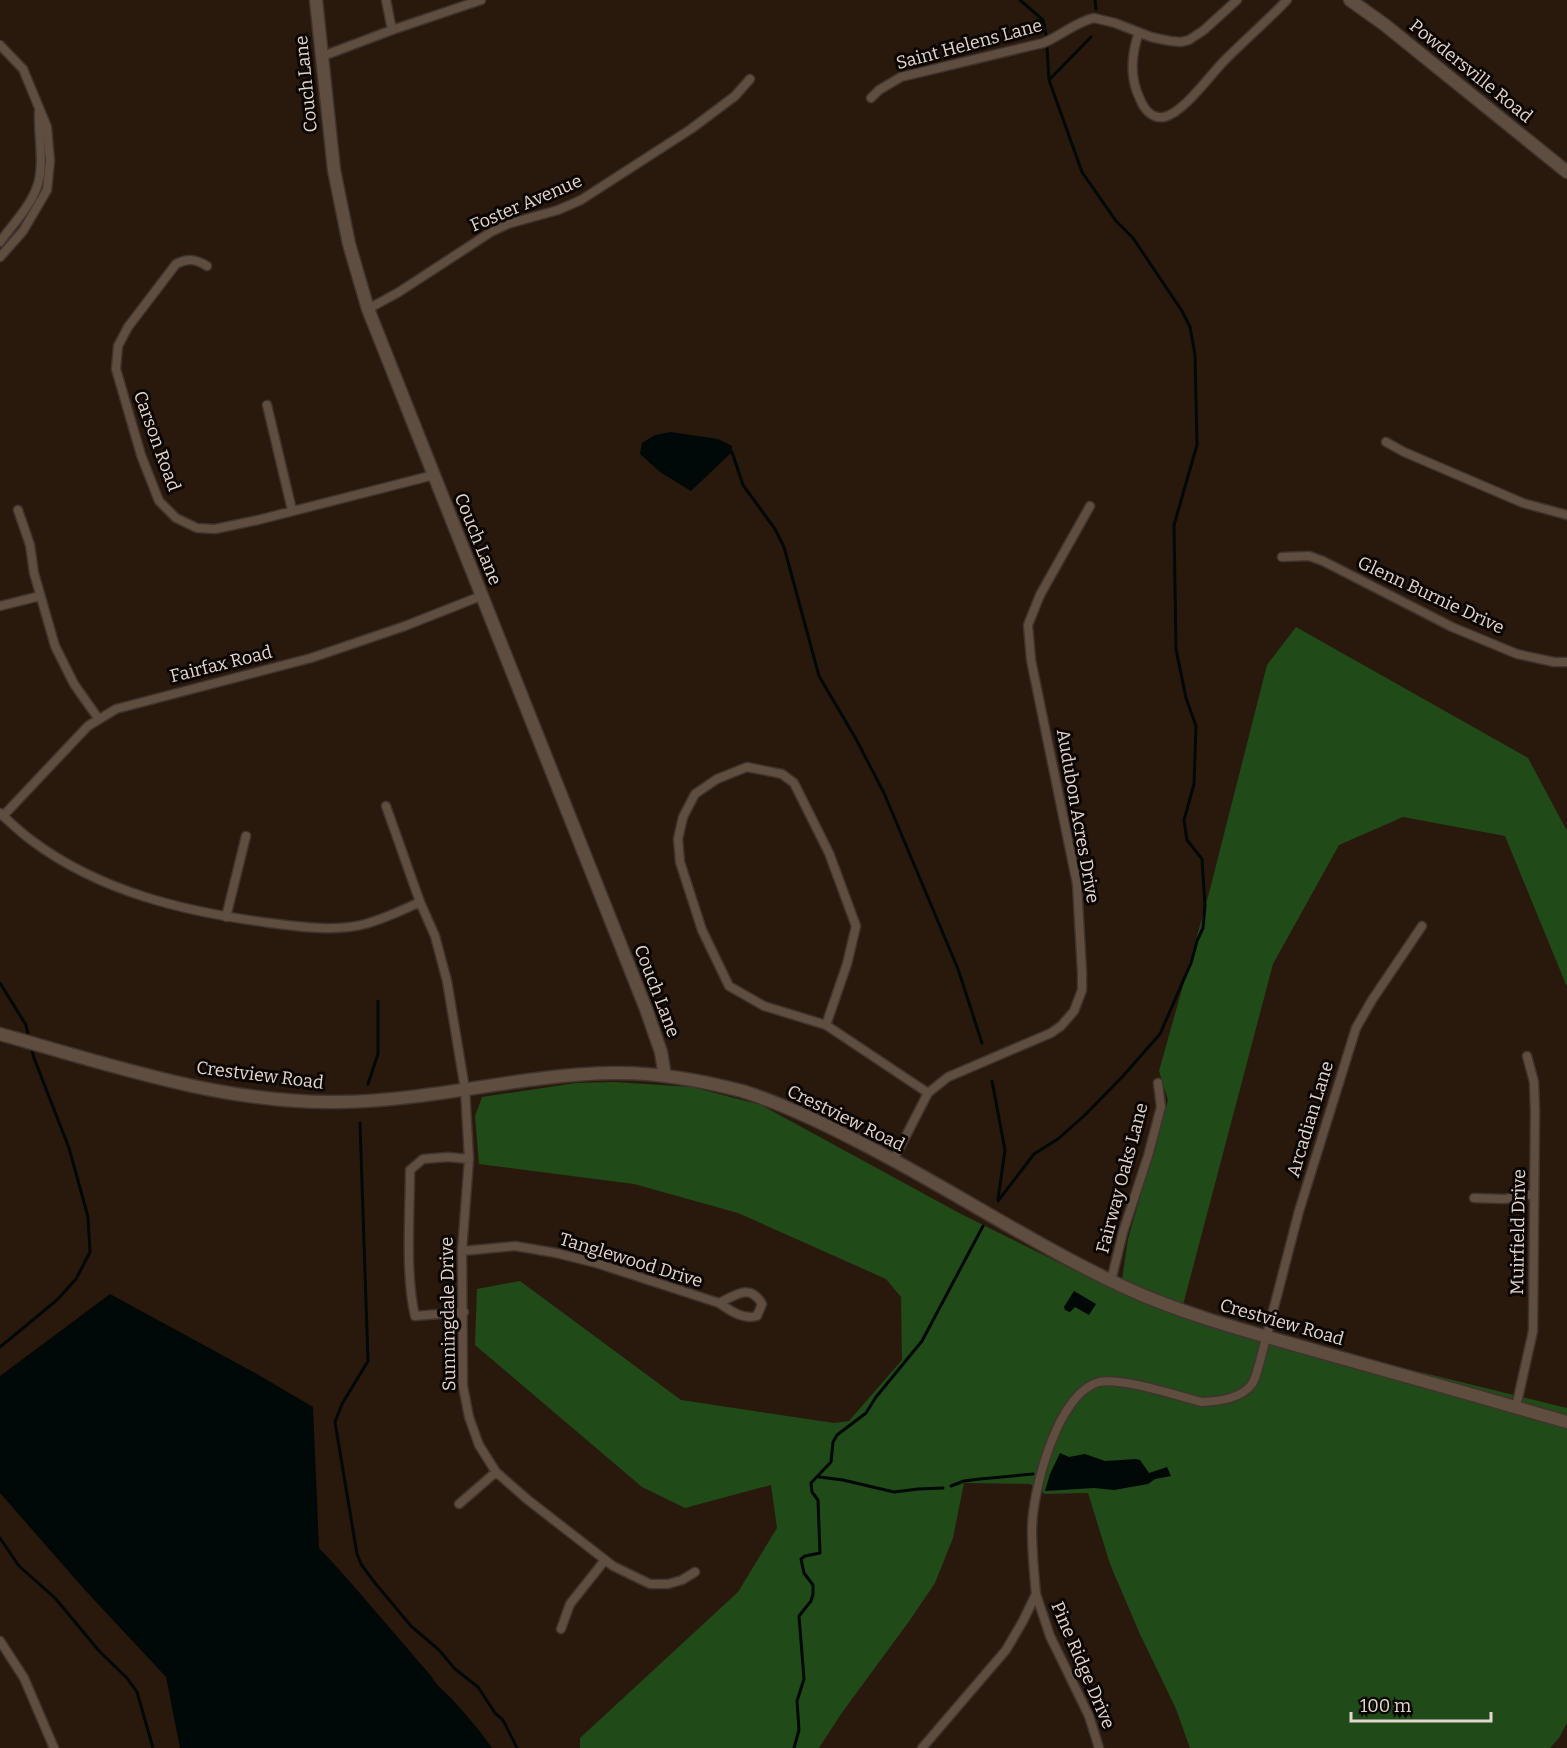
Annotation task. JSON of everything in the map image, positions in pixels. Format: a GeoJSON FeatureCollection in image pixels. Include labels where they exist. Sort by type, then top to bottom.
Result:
{"type":"FeatureCollection","features":[{"type":"Feature","properties":{"kind":"street","name":"Couch Lane"},"geometry":{"type":"LineString","coordinates":[[316,0],[334,170],[349,244],[368,309],[646,1008],[662,1052],[665,1076]]}},
{"type":"Feature","properties":{"kind":"street"},"geometry":{"type":"LineString","coordinates":[[386,0],[392,30]]}},
{"type":"Feature","properties":{"kind":"street"},"geometry":{"type":"LineString","coordinates":[[323,56],[481,0]]}},
{"type":"Feature","properties":{"kind":"street","name":"Saint Helens Lane"},"geometry":{"type":"LineString","coordinates":[[871,98],[879,90],[901,77],[1042,43],[1083,20],[1102,19],[1170,41],[1189,40],[1238,0]]}},
{"type":"Feature","properties":{"kind":"street"},"geometry":{"type":"LineString","coordinates":[[1139,32],[1131,61],[1135,87],[1139,99],[1149,113],[1161,118],[1178,110],[1222,63],[1287,0]]}},
{"type":"Feature","properties":{"kind":"street","name":"Powdersville Road"},"geometry":{"type":"LineString","coordinates":[[1350,0],[1385,25],[1567,172]]}},
{"type":"Feature","properties":{"kind":"street"},"geometry":{"type":"LineString","coordinates":[[0,45],[23,69],[47,127],[50,161],[47,190],[23,231],[0,257]]}},
{"type":"Feature","properties":{"kind":"street","name":"Foster Avenue"},"geometry":{"type":"LineString","coordinates":[[368,309],[399,292],[491,232],[508,224],[558,210],[609,183],[735,96],[750,79]]}},
{"type":"Feature","properties":{"kind":"street"},"geometry":{"type":"LineString","coordinates":[[0,242],[32,199],[37,186],[40,174],[40,109]]}},
{"type":"Feature","properties":{"kind":"street","name":"Carson Road"},"geometry":{"type":"LineString","coordinates":[[207,266],[197,260],[185,260],[176,264],[129,327],[118,346],[116,369],[141,455],[159,501],[176,518],[197,528],[215,529],[434,476]]}},
{"type":"Feature","properties":{"kind":"street"},"geometry":{"type":"LineString","coordinates":[[267,405],[292,510]]}},
{"type":"Feature","properties":{"kind":"street"},"geometry":{"type":"LineString","coordinates":[[1386,442],[1404,452],[1523,503],[1567,515]]}},
{"type":"Feature","properties":{"kind":"street","name":"Audubon Acres Drive"},"geometry":{"type":"LineString","coordinates":[[894,1159],[928,1093],[948,1077],[1051,1033],[1061,1026],[1074,1011],[1082,990],[1077,884],[1031,660],[1028,625],[1040,595],[1090,506]]}},
{"type":"Feature","properties":{"kind":"street"},"geometry":{"type":"LineString","coordinates":[[18,510],[30,545],[34,573],[55,646],[74,684],[98,718]]}},
{"type":"Feature","properties":{"kind":"street","name":"Glenn Burnie Drive"},"geometry":{"type":"LineString","coordinates":[[1282,557],[1308,556],[1323,561],[1452,627],[1517,654],[1554,662],[1567,662]]}},
{"type":"Feature","properties":{"kind":"street"},"geometry":{"type":"LineString","coordinates":[[0,606],[40,596]]}},
{"type":"Feature","properties":{"kind":"street","name":"Fairfax Road"},"geometry":{"type":"LineString","coordinates":[[2,814],[30,789],[64,749],[98,718],[116,709],[352,645],[481,596]]}},
{"type":"Feature","properties":{"kind":"street"},"geometry":{"type":"LineString","coordinates":[[826,1025],[847,964],[856,926],[829,853],[794,783],[782,774],[747,767],[717,779],[695,794],[684,817],[678,840],[680,862],[702,930],[729,986],[764,1006],[826,1025],[928,1093]]}},
{"type":"Feature","properties":{"kind":"street","name":"Sunningdale Drive"},"geometry":{"type":"LineString","coordinates":[[386,806],[420,902],[435,936],[447,981],[465,1089],[469,1159],[462,1251],[463,1386],[469,1417],[479,1445],[496,1472],[528,1500],[605,1560],[633,1577],[650,1584],[668,1584],[682,1580],[695,1572]]}},
{"type":"Feature","properties":{"kind":"street"},"geometry":{"type":"LineString","coordinates":[[2,814],[30,840],[77,869],[107,884],[155,901],[226,917],[304,927],[347,927],[366,924],[420,902]]}},
{"type":"Feature","properties":{"kind":"street"},"geometry":{"type":"LineString","coordinates":[[226,917],[246,836]]}},
{"type":"Feature","properties":{"kind":"street","name":"Arcadian Lane"},"geometry":{"type":"LineString","coordinates":[[1266,1337],[1299,1211],[1332,1098],[1356,1028],[1372,999],[1422,926]]}},
{"type":"Feature","properties":{"kind":"street","name":"Crestview Road"},"geometry":{"type":"LineString","coordinates":[[0,1034],[197,1087],[282,1100],[345,1102],[398,1098],[558,1077],[640,1073],[741,1091],[803,1113],[894,1159],[1111,1281],[1187,1313],[1567,1422]]}},
{"type":"Feature","properties":{"kind":"street","name":"Muirfield Drive"},"geometry":{"type":"LineString","coordinates":[[1516,1407],[1533,1331],[1535,1112],[1534,1082],[1527,1056]]}},
{"type":"Feature","properties":{"kind":"street","name":"Fairway Oaks Lane"},"geometry":{"type":"LineString","coordinates":[[1111,1281],[1123,1232],[1148,1156],[1161,1107],[1158,1083]]}},
{"type":"Feature","properties":{"kind":"street"},"geometry":{"type":"LineString","coordinates":[[464,1312],[415,1316],[410,1254],[410,1170],[423,1159],[448,1157],[469,1159]]}},
{"type":"Feature","properties":{"kind":"street"},"geometry":{"type":"LineString","coordinates":[[1474,1198],[1505,1199],[1533,1194]]}},
{"type":"Feature","properties":{"kind":"street","name":"Tanglewood Drive"},"geometry":{"type":"LineString","coordinates":[[462,1251],[515,1246],[556,1253],[596,1263],[719,1303],[734,1313],[749,1318],[757,1316],[762,1304],[758,1296],[749,1292],[741,1292],[719,1303]]}},
{"type":"Feature","properties":{"kind":"street","name":"Pine Ridge Drive"},"geometry":{"type":"LineString","coordinates":[[1100,1748],[1089,1716],[1050,1636],[1036,1594],[1032,1528],[1036,1496],[1062,1416],[1090,1385],[1107,1381],[1116,1381],[1202,1402],[1242,1394],[1252,1384],[1266,1337]]}},
{"type":"Feature","properties":{"kind":"street"},"geometry":{"type":"LineString","coordinates":[[459,1503],[496,1472]]}},
{"type":"Feature","properties":{"kind":"street"},"geometry":{"type":"LineString","coordinates":[[561,1629],[570,1604],[605,1560]]}},
{"type":"Feature","properties":{"kind":"street","name":"Pine Ridge Drive"},"geometry":{"type":"LineString","coordinates":[[922,1748],[1006,1650],[1036,1594]]}},
{"type":"Feature","properties":{"kind":"street"},"geometry":{"type":"LineString","coordinates":[[0,1641],[24,1678],[54,1748]]}},
{"type":"Feature","properties":{"kind":"green space"},"geometry":{"type":"Polygon","coordinates":[[[1296,627],[1528,758],[1567,831],[1567,987],[1505,836],[1403,817],[1339,845],[1273,964],[1183,1305],[1363,1358],[1567,1408],[1567,1723],[1559,1738],[1550,1748],[1190,1748],[1176,1709],[1110,1564],[1088,1493],[1045,1494],[1030,1484],[964,1483],[953,1538],[935,1583],[819,1748],[580,1748],[580,1738],[738,1592],[777,1528],[771,1485],[685,1508],[642,1487],[475,1345],[477,1289],[520,1281],[681,1400],[834,1423],[849,1421],[902,1360],[901,1297],[886,1279],[738,1213],[634,1184],[479,1164],[475,1116],[482,1097],[576,1083],[614,1082],[692,1087],[761,1105],[961,1214],[1116,1291],[1122,1280],[1128,1239],[1168,1100],[1159,1071],[1209,893],[1267,665],[1296,627]]]}},
{"type":"Feature","properties":{"kind":"shaded area"},"geometry":{"type":"Polygon","coordinates":[[[671,432],[718,439],[732,446],[732,452],[691,491],[660,472],[640,454],[642,443],[655,435],[671,432]]]}},
{"type":"Feature","properties":{"kind":"shaded area"},"geometry":{"type":"Polygon","coordinates":[[[1074,1291],[1096,1304],[1089,1315],[1075,1307],[1070,1312],[1065,1310],[1064,1307],[1074,1291]]]}},
{"type":"Feature","properties":{"kind":"shaded area"},"geometry":{"type":"Polygon","coordinates":[[[110,1294],[313,1407],[319,1548],[468,1717],[492,1748],[180,1748],[166,1677],[84,1589],[0,1493],[0,1376],[110,1294]]]}},
{"type":"Feature","properties":{"kind":"shaded area"},"geometry":{"type":"Polygon","coordinates":[[[1060,1453],[1069,1457],[1085,1454],[1105,1461],[1136,1459],[1140,1460],[1149,1473],[1167,1467],[1171,1476],[1155,1479],[1148,1484],[1114,1490],[1094,1488],[1045,1491],[1060,1453]]]}},
{"type":"Feature","properties":{"kind":"waterway"},"geometry":{"type":"LineString","coordinates":[[1020,0],[1043,20],[1047,39]]}},
{"type":"Feature","properties":{"kind":"waterway"},"geometry":{"type":"LineString","coordinates":[[1095,0],[1096,9]]}},
{"type":"Feature","properties":{"kind":"waterway"},"geometry":{"type":"LineString","coordinates":[[1049,80],[1091,37]]}},
{"type":"Feature","properties":{"kind":"waterway"},"geometry":{"type":"LineString","coordinates":[[998,1201],[1034,1154],[1058,1139],[1086,1114],[1160,1034],[1191,963],[1203,928],[1205,906],[1202,859],[1187,840],[1184,820],[1194,784],[1196,726],[1186,698],[1176,649],[1174,525],[1197,445],[1195,355],[1190,327],[1182,311],[1133,238],[1116,221],[1082,172],[1049,80],[1047,47]]}},
{"type":"Feature","properties":{"kind":"waterway"},"geometry":{"type":"LineString","coordinates":[[732,452],[743,485],[775,529],[784,547],[819,676],[884,793],[958,969],[982,1043]]}},
{"type":"Feature","properties":{"kind":"waterway"},"geometry":{"type":"LineString","coordinates":[[0,983],[26,1025],[29,1039]]}},
{"type":"Feature","properties":{"kind":"waterway"},"geometry":{"type":"LineString","coordinates":[[368,1084],[378,1054],[378,1001]]}},
{"type":"Feature","properties":{"kind":"waterway"},"geometry":{"type":"LineString","coordinates":[[0,1347],[57,1300],[76,1279],[90,1252],[88,1217],[69,1148],[31,1046]]}},
{"type":"Feature","properties":{"kind":"waterway"},"geometry":{"type":"LineString","coordinates":[[992,1081],[1005,1150],[998,1199]]}},
{"type":"Feature","properties":{"kind":"waterway"},"geometry":{"type":"LineString","coordinates":[[360,1123],[368,1361],[342,1404],[335,1422],[357,1554],[361,1564],[375,1583],[411,1626],[439,1650],[455,1669],[478,1687],[495,1713],[503,1720],[517,1748]]}},
{"type":"Feature","properties":{"kind":"waterway"},"geometry":{"type":"LineString","coordinates":[[794,1748],[799,1730],[797,1701],[804,1679],[799,1616],[811,1601],[813,1594],[813,1585],[804,1573],[801,1559],[820,1553],[818,1500],[812,1492],[811,1483],[831,1462],[833,1442],[837,1435],[866,1413],[876,1397],[922,1341],[983,1226]]}},
{"type":"Feature","properties":{"kind":"waterway"},"geometry":{"type":"LineString","coordinates":[[951,1486],[964,1481],[1033,1474]]}},
{"type":"Feature","properties":{"kind":"waterway"},"geometry":{"type":"LineString","coordinates":[[819,1477],[894,1492],[943,1488]]}},
{"type":"Feature","properties":{"kind":"waterway"},"geometry":{"type":"LineString","coordinates":[[0,1538],[19,1566],[55,1598],[100,1652],[127,1678],[137,1692],[153,1748]]}}]}
